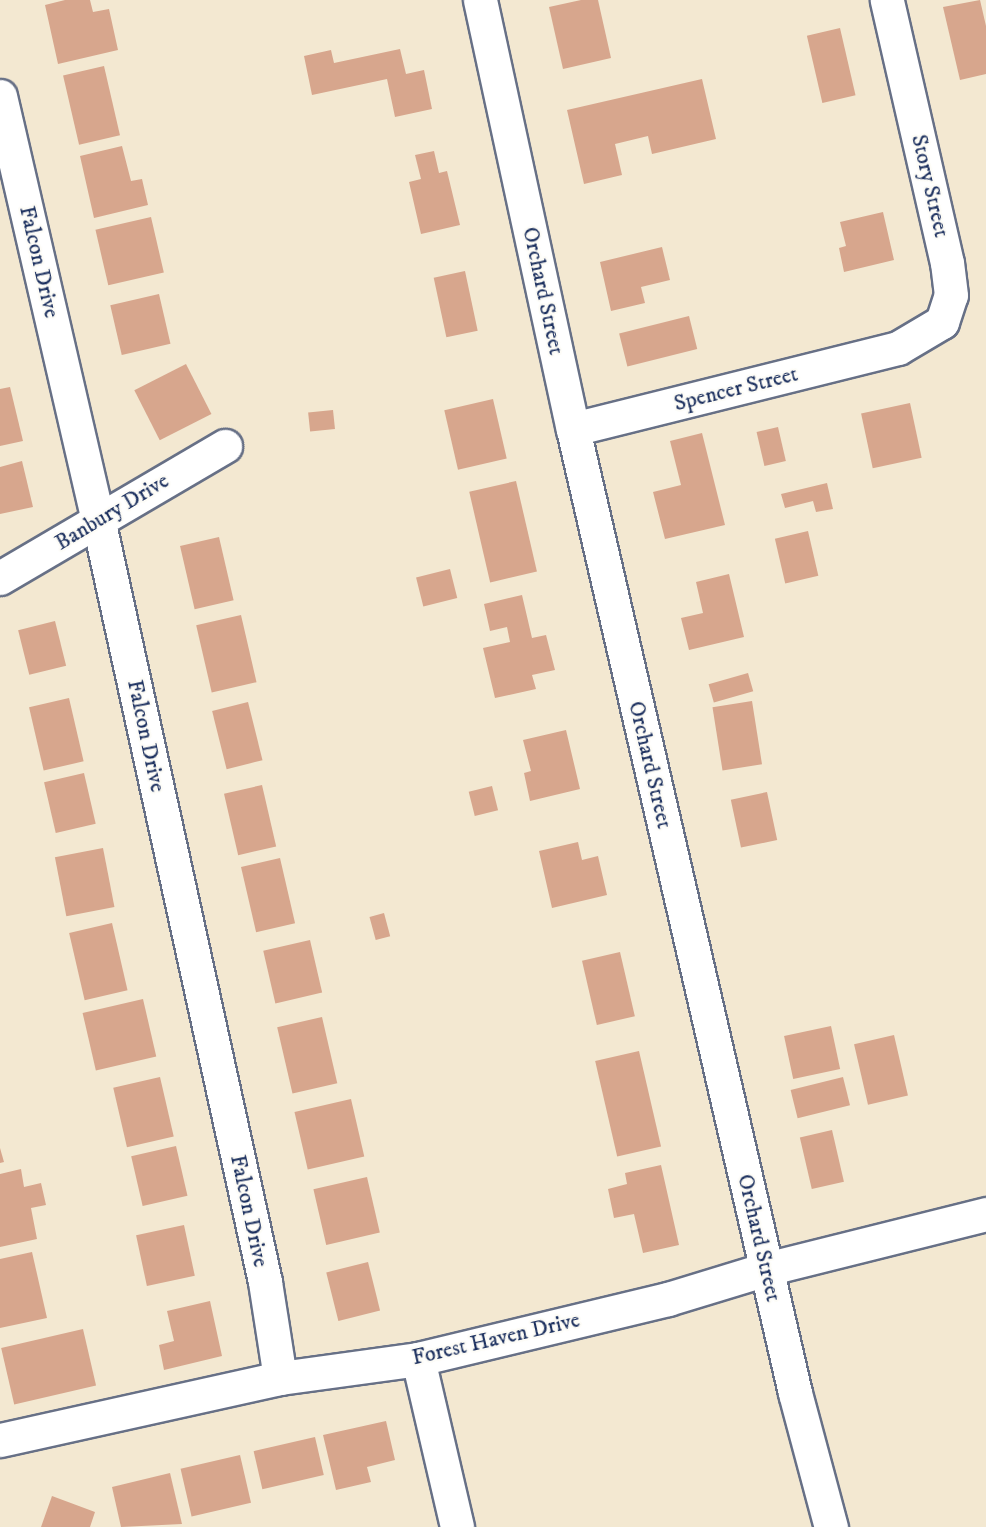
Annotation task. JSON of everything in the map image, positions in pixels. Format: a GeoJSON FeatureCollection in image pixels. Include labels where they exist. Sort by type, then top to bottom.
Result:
{"type":"FeatureCollection","features":[{"type":"Feature","properties":{"kind":"street","name":"Orchard Street"},"geometry":{"type":"LineString","coordinates":[[480,0],[573,429],[766,1269],[831,1527]]}},
{"type":"Feature","properties":{"kind":"street","name":"Story Street"},"geometry":{"type":"LineString","coordinates":[[887,0],[951,296],[942,322],[898,348]]}},
{"type":"Feature","properties":{"kind":"street","name":"Falcon Drive"},"geometry":{"type":"LineString","coordinates":[[0,96],[98,519],[262,1270],[280,1378]]}},
{"type":"Feature","properties":{"kind":"street","name":"Spencer Street"},"geometry":{"type":"LineString","coordinates":[[573,429],[898,348]]}},
{"type":"Feature","properties":{"kind":"street","name":"Banbury Drive"},"geometry":{"type":"LineString","coordinates":[[0,578],[225,447]]}},
{"type":"Feature","properties":{"kind":"street","name":"Forest Haven Drive"},"geometry":{"type":"LineString","coordinates":[[0,1440],[280,1378],[418,1359],[668,1299],[766,1269],[986,1214]]}},
{"type":"Feature","properties":{"kind":"street"},"geometry":{"type":"LineString","coordinates":[[418,1359],[458,1527]]}},
{"type":"Feature","properties":{"kind":"building"},"geometry":{"type":"Polygon","coordinates":[[[65,0],[90,0],[93,12],[109,9],[118,50],[58,64],[45,5],[65,0]]]}},
{"type":"Feature","properties":{"kind":"building"},"geometry":{"type":"Polygon","coordinates":[[[581,0],[598,0],[611,58],[563,69],[549,7],[581,0]]]}},
{"type":"Feature","properties":{"kind":"building"},"geometry":{"type":"Polygon","coordinates":[[[980,0],[986,26],[986,74],[960,80],[943,7],[980,0]]]}},
{"type":"Feature","properties":{"kind":"building"},"geometry":{"type":"Polygon","coordinates":[[[840,28],[856,95],[822,103],[807,36],[840,28]]]}},
{"type":"Feature","properties":{"kind":"building"},"geometry":{"type":"Polygon","coordinates":[[[400,49],[406,74],[424,70],[432,109],[395,117],[387,79],[312,95],[304,56],[331,50],[334,63],[400,49]]]}},
{"type":"Feature","properties":{"kind":"building"},"geometry":{"type":"Polygon","coordinates":[[[104,66],[120,135],[79,145],[63,75],[104,66]]]}},
{"type":"Feature","properties":{"kind":"building"},"geometry":{"type":"Polygon","coordinates":[[[702,79],[716,139],[652,154],[648,136],[615,144],[622,175],[584,184],[567,110],[702,79]]]}},
{"type":"Feature","properties":{"kind":"building"},"geometry":{"type":"Polygon","coordinates":[[[122,146],[131,181],[142,179],[148,205],[94,218],[80,156],[122,146]]]}},
{"type":"Feature","properties":{"kind":"building"},"geometry":{"type":"Polygon","coordinates":[[[434,151],[439,173],[447,171],[460,225],[421,234],[409,182],[421,179],[415,155],[434,151]]]}},
{"type":"Feature","properties":{"kind":"building"},"geometry":{"type":"Polygon","coordinates":[[[883,212],[894,260],[844,272],[839,248],[846,246],[840,222],[883,212]]]}},
{"type":"Feature","properties":{"kind":"building"},"geometry":{"type":"Polygon","coordinates":[[[151,217],[164,273],[108,285],[95,230],[151,217]]]}},
{"type":"Feature","properties":{"kind":"building"},"geometry":{"type":"Polygon","coordinates":[[[662,247],[670,280],[641,287],[645,303],[611,311],[600,262],[662,247]]]}},
{"type":"Feature","properties":{"kind":"building"},"geometry":{"type":"Polygon","coordinates":[[[465,271],[478,331],[446,337],[434,278],[465,271]]]}},
{"type":"Feature","properties":{"kind":"building"},"geometry":{"type":"Polygon","coordinates":[[[159,294],[170,344],[122,355],[110,305],[159,294]]]}},
{"type":"Feature","properties":{"kind":"building"},"geometry":{"type":"Polygon","coordinates":[[[689,316],[697,349],[627,366],[619,333],[689,316]]]}},
{"type":"Feature","properties":{"kind":"building"},"geometry":{"type":"Polygon","coordinates":[[[186,364],[211,414],[160,440],[134,390],[186,364]]]}},
{"type":"Feature","properties":{"kind":"building"},"geometry":{"type":"Polygon","coordinates":[[[10,387],[23,441],[0,446],[0,389],[10,387]]]}},
{"type":"Feature","properties":{"kind":"building"},"geometry":{"type":"Polygon","coordinates":[[[493,399],[507,458],[458,470],[444,410],[493,399]]]}},
{"type":"Feature","properties":{"kind":"building"},"geometry":{"type":"Polygon","coordinates":[[[910,403],[922,458],[873,468],[861,413],[910,403]]]}},
{"type":"Feature","properties":{"kind":"building"},"geometry":{"type":"Polygon","coordinates":[[[333,410],[335,429],[310,432],[308,413],[333,410]]]}},
{"type":"Feature","properties":{"kind":"building"},"geometry":{"type":"Polygon","coordinates":[[[778,427],[786,461],[764,466],[757,432],[778,427]]]}},
{"type":"Feature","properties":{"kind":"building"},"geometry":{"type":"Polygon","coordinates":[[[702,433],[725,525],[665,539],[653,492],[681,485],[670,441],[702,433]]]}},
{"type":"Feature","properties":{"kind":"building"},"geometry":{"type":"Polygon","coordinates":[[[22,461],[33,507],[0,514],[0,467],[22,461]]]}},
{"type":"Feature","properties":{"kind":"building"},"geometry":{"type":"Polygon","coordinates":[[[516,481],[537,572],[490,582],[469,492],[516,481]]]}},
{"type":"Feature","properties":{"kind":"building"},"geometry":{"type":"Polygon","coordinates":[[[827,483],[833,509],[816,512],[813,501],[785,508],[781,494],[827,483]]]}},
{"type":"Feature","properties":{"kind":"building"},"geometry":{"type":"Polygon","coordinates":[[[808,531],[818,576],[785,583],[775,539],[808,531]]]}},
{"type":"Feature","properties":{"kind":"building"},"geometry":{"type":"Polygon","coordinates":[[[219,537],[234,600],[195,609],[180,546],[219,537]]]}},
{"type":"Feature","properties":{"kind":"building"},"geometry":{"type":"Polygon","coordinates":[[[450,569],[457,598],[423,607],[416,577],[450,569]]]}},
{"type":"Feature","properties":{"kind":"building"},"geometry":{"type":"Polygon","coordinates":[[[729,574],[744,637],[689,650],[681,618],[703,613],[696,582],[729,574]]]}},
{"type":"Feature","properties":{"kind":"building"},"geometry":{"type":"Polygon","coordinates":[[[522,595],[532,638],[546,635],[555,670],[532,675],[536,689],[495,698],[483,648],[510,642],[507,627],[490,631],[484,604],[522,595]]]}},
{"type":"Feature","properties":{"kind":"building"},"geometry":{"type":"Polygon","coordinates":[[[241,615],[257,682],[212,693],[196,625],[241,615]]]}},
{"type":"Feature","properties":{"kind":"building"},"geometry":{"type":"Polygon","coordinates":[[[55,621],[66,666],[29,675],[18,630],[55,621]]]}},
{"type":"Feature","properties":{"kind":"building"},"geometry":{"type":"Polygon","coordinates":[[[748,673],[753,691],[714,703],[709,684],[748,673]]]}},
{"type":"Feature","properties":{"kind":"building"},"geometry":{"type":"Polygon","coordinates":[[[69,698],[84,761],[44,771],[29,707],[69,698]]]}},
{"type":"Feature","properties":{"kind":"building"},"geometry":{"type":"Polygon","coordinates":[[[752,701],[762,764],[723,770],[712,707],[752,701]]]}},
{"type":"Feature","properties":{"kind":"building"},"geometry":{"type":"Polygon","coordinates":[[[248,702],[263,760],[227,769],[212,711],[248,702]]]}},
{"type":"Feature","properties":{"kind":"building"},"geometry":{"type":"Polygon","coordinates":[[[566,730],[580,789],[530,801],[524,773],[531,771],[523,740],[566,730]]]}},
{"type":"Feature","properties":{"kind":"building"},"geometry":{"type":"Polygon","coordinates":[[[84,773],[96,824],[56,833],[44,782],[84,773]]]}},
{"type":"Feature","properties":{"kind":"building"},"geometry":{"type":"Polygon","coordinates":[[[262,785],[276,846],[238,855],[224,794],[262,785]]]}},
{"type":"Feature","properties":{"kind":"building"},"geometry":{"type":"Polygon","coordinates":[[[492,786],[498,810],[475,816],[469,792],[492,786]]]}},
{"type":"Feature","properties":{"kind":"building"},"geometry":{"type":"Polygon","coordinates":[[[767,792],[777,840],[741,848],[731,800],[767,792]]]}},
{"type":"Feature","properties":{"kind":"building"},"geometry":{"type":"Polygon","coordinates":[[[578,842],[582,860],[598,856],[607,895],[552,908],[539,851],[578,842]]]}},
{"type":"Feature","properties":{"kind":"building"},"geometry":{"type":"Polygon","coordinates":[[[103,848],[114,907],[66,916],[55,857],[103,848]]]}},
{"type":"Feature","properties":{"kind":"building"},"geometry":{"type":"Polygon","coordinates":[[[280,858],[295,923],[256,932],[241,867],[280,858]]]}},
{"type":"Feature","properties":{"kind":"building"},"geometry":{"type":"Polygon","coordinates":[[[384,913],[390,936],[376,940],[370,917],[384,913]]]}},
{"type":"Feature","properties":{"kind":"building"},"geometry":{"type":"Polygon","coordinates":[[[112,923],[128,990],[85,1000],[69,933],[112,923]]]}},
{"type":"Feature","properties":{"kind":"building"},"geometry":{"type":"Polygon","coordinates":[[[310,940],[322,993],[275,1003],[263,951],[310,940]]]}},
{"type":"Feature","properties":{"kind":"building"},"geometry":{"type":"Polygon","coordinates":[[[620,952],[635,1016],[597,1025],[582,961],[620,952]]]}},
{"type":"Feature","properties":{"kind":"building"},"geometry":{"type":"Polygon","coordinates":[[[143,999],[156,1056],[96,1070],[83,1013],[143,999]]]}},
{"type":"Feature","properties":{"kind":"building"},"geometry":{"type":"Polygon","coordinates":[[[322,1017],[337,1083],[292,1094],[277,1027],[322,1017]]]}},
{"type":"Feature","properties":{"kind":"building"},"geometry":{"type":"Polygon","coordinates":[[[831,1026],[840,1069],[793,1079],[784,1036],[831,1026]]]}},
{"type":"Feature","properties":{"kind":"building"},"geometry":{"type":"Polygon","coordinates":[[[894,1035],[908,1095],[868,1105],[854,1044],[894,1035]]]}},
{"type":"Feature","properties":{"kind":"building"},"geometry":{"type":"Polygon","coordinates":[[[639,1051],[661,1146],[617,1157],[595,1061],[639,1051]]]}},
{"type":"Feature","properties":{"kind":"building"},"geometry":{"type":"Polygon","coordinates":[[[160,1077],[174,1136],[127,1147],[113,1088],[160,1077]]]}},
{"type":"Feature","properties":{"kind":"building"},"geometry":{"type":"Polygon","coordinates":[[[843,1077],[850,1105],[798,1118],[791,1090],[843,1077]]]}},
{"type":"Feature","properties":{"kind":"building"},"geometry":{"type":"Polygon","coordinates":[[[351,1099],[364,1156],[308,1170],[294,1112],[351,1099]]]}},
{"type":"Feature","properties":{"kind":"building"},"geometry":{"type":"Polygon","coordinates":[[[832,1130],[844,1182],[812,1189],[800,1137],[832,1130]]]}},
{"type":"Feature","properties":{"kind":"building"},"geometry":{"type":"Polygon","coordinates":[[[176,1146],[187,1196],[143,1206],[131,1156],[176,1146]]]}},
{"type":"Feature","properties":{"kind":"building"},"geometry":{"type":"Polygon","coordinates":[[[0,1148],[4,1162],[0,1163],[0,1148]]]}},
{"type":"Feature","properties":{"kind":"building"},"geometry":{"type":"Polygon","coordinates":[[[661,1165],[679,1245],[643,1253],[634,1214],[614,1218],[608,1189],[627,1184],[625,1173],[661,1165]]]}},
{"type":"Feature","properties":{"kind":"building"},"geometry":{"type":"Polygon","coordinates":[[[21,1169],[24,1187],[41,1183],[46,1205],[31,1208],[37,1239],[0,1247],[0,1174],[21,1169]]]}},
{"type":"Feature","properties":{"kind":"building"},"geometry":{"type":"Polygon","coordinates":[[[367,1177],[380,1233],[326,1245],[313,1189],[367,1177]]]}},
{"type":"Feature","properties":{"kind":"building"},"geometry":{"type":"Polygon","coordinates":[[[184,1225],[195,1276],[147,1286],[136,1235],[184,1225]]]}},
{"type":"Feature","properties":{"kind":"building"},"geometry":{"type":"Polygon","coordinates":[[[32,1252],[47,1318],[0,1328],[0,1259],[32,1252]]]}},
{"type":"Feature","properties":{"kind":"building"},"geometry":{"type":"Polygon","coordinates":[[[368,1262],[380,1311],[338,1321],[326,1272],[368,1262]]]}},
{"type":"Feature","properties":{"kind":"building"},"geometry":{"type":"Polygon","coordinates":[[[210,1301],[222,1356],[164,1370],[159,1345],[174,1341],[167,1311],[210,1301]]]}},
{"type":"Feature","properties":{"kind":"building"},"geometry":{"type":"Polygon","coordinates":[[[83,1329],[96,1386],[14,1404],[1,1348],[83,1329]]]}},
{"type":"Feature","properties":{"kind":"building"},"geometry":{"type":"Polygon","coordinates":[[[386,1421],[395,1460],[367,1467],[371,1482],[336,1490],[323,1435],[386,1421]]]}},
{"type":"Feature","properties":{"kind":"building"},"geometry":{"type":"Polygon","coordinates":[[[315,1437],[324,1475],[262,1489],[254,1451],[315,1437]]]}},
{"type":"Feature","properties":{"kind":"building"},"geometry":{"type":"Polygon","coordinates":[[[240,1455],[251,1503],[192,1516],[181,1469],[240,1455]]]}},
{"type":"Feature","properties":{"kind":"building"},"geometry":{"type":"Polygon","coordinates":[[[170,1473],[182,1524],[121,1527],[112,1487],[170,1473]]]}},
{"type":"Feature","properties":{"kind":"building"},"geometry":{"type":"Polygon","coordinates":[[[52,1496],[95,1512],[90,1527],[41,1527],[52,1496]]]}}]}
